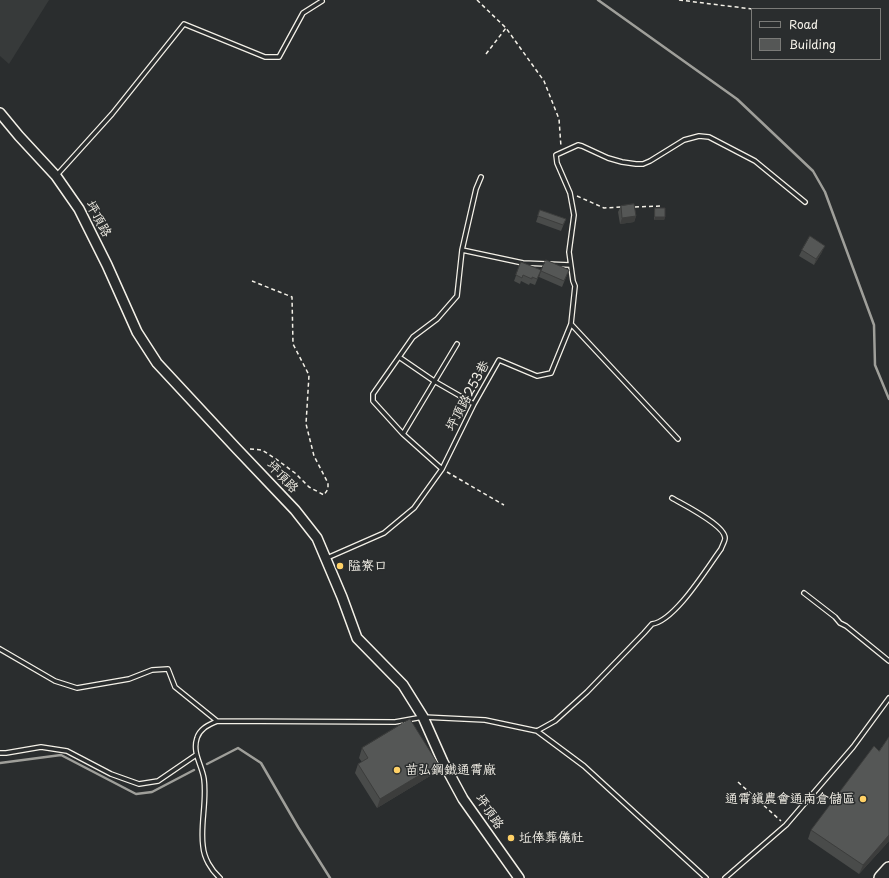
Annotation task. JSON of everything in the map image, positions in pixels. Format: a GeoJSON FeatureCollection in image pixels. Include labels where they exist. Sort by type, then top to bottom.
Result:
{"type":"FeatureCollection","features":[{"type":"Feature","properties":{"kind":"highway"},"geometry":{"type":"LineString","coordinates":[[881,878],[889,869]]}},
{"type":"Feature","properties":{"kind":"street","name":"坪頂路"},"geometry":{"type":"LineString","coordinates":[[0,113],[56,176],[79,209],[107,265],[137,332],[157,363],[296,510],[317,538],[357,638],[403,685],[423,717],[443,762],[464,798],[519,878]]}},
{"type":"Feature","properties":{"kind":"lane"},"geometry":{"type":"LineString","coordinates":[[56,176],[112,114],[184,24],[265,57],[279,57],[304,13],[322,1]]}},
{"type":"Feature","properties":{"kind":"lane"},"geometry":{"type":"LineString","coordinates":[[561,152],[578,145],[608,158],[622,162],[643,164],[684,140],[699,136],[709,137],[755,161],[805,202]]}},
{"type":"Feature","properties":{"kind":"lane","name":"坪頂路253巷"},"geometry":{"type":"LineString","coordinates":[[326,558],[384,533],[414,508],[442,469],[474,404],[499,360],[537,376],[551,373],[571,324],[575,286],[570,265],[569,252],[574,215],[570,193],[557,163],[556,155],[561,152]]}},
{"type":"Feature","properties":{"kind":"lane"},"geometry":{"type":"LineString","coordinates":[[442,469],[403,434],[373,401],[374,394],[413,337],[437,318],[457,296],[462,250],[476,189],[481,177]]}},
{"type":"Feature","properties":{"kind":"lane"},"geometry":{"type":"LineString","coordinates":[[462,250],[523,263],[570,265]]}},
{"type":"Feature","properties":{"kind":"lane"},"geometry":{"type":"LineString","coordinates":[[571,324],[678,439]]}},
{"type":"Feature","properties":{"kind":"lane"},"geometry":{"type":"LineString","coordinates":[[403,434],[457,344]]}},
{"type":"Feature","properties":{"kind":"lane"},"geometry":{"type":"LineString","coordinates":[[399,357],[434,381],[474,404]]}},
{"type":"Feature","properties":{"kind":"lane"},"geometry":{"type":"LineString","coordinates":[[537,731],[555,721],[605,674],[652,624],[664,620],[679,606],[721,549],[726,539],[724,532],[718,526],[672,498]]}},
{"type":"Feature","properties":{"kind":"lane"},"geometry":{"type":"LineString","coordinates":[[804,593],[889,661]]}},
{"type":"Feature","properties":{"kind":"lane"},"geometry":{"type":"LineString","coordinates":[[0,649],[55,681],[77,688],[129,679],[152,670],[168,669],[175,687],[218,721]]}},
{"type":"Feature","properties":{"kind":"lane"},"geometry":{"type":"LineString","coordinates":[[724,878],[786,825],[853,747],[889,698]]}},
{"type":"Feature","properties":{"kind":"lane"},"geometry":{"type":"LineString","coordinates":[[220,878],[207,861],[203,846],[204,777],[196,755],[195,744],[202,730],[218,721],[394,722],[423,717],[485,720],[537,731],[584,766],[706,878]]}},
{"type":"Feature","properties":{"kind":"lane"},"geometry":{"type":"LineString","coordinates":[[0,753],[41,747],[67,751],[111,774],[139,784],[158,781],[196,755]]}},
{"type":"Feature","properties":{"kind":"path"},"geometry":{"type":"LineString","coordinates":[[478,0],[506,28],[544,81],[560,119],[561,152]]}},
{"type":"Feature","properties":{"kind":"path"},"geometry":{"type":"LineString","coordinates":[[679,0],[751,9]]}},
{"type":"Feature","properties":{"kind":"path"},"geometry":{"type":"LineString","coordinates":[[486,54],[506,28]]}},
{"type":"Feature","properties":{"kind":"path"},"geometry":{"type":"LineString","coordinates":[[570,193],[587,199],[604,208],[624,207]]}},
{"type":"Feature","properties":{"kind":"path"},"geometry":{"type":"LineString","coordinates":[[631,207],[660,206]]}},
{"type":"Feature","properties":{"kind":"path"},"geometry":{"type":"LineString","coordinates":[[236,448],[262,450],[295,473],[308,487],[318,493],[324,495],[328,489],[328,483],[314,456],[306,424],[309,375],[293,344],[292,297],[252,281]]}},
{"type":"Feature","properties":{"kind":"path"},"geometry":{"type":"LineString","coordinates":[[442,469],[504,505]]}},
{"type":"Feature","properties":{"kind":"path"},"geometry":{"type":"LineString","coordinates":[[738,782],[786,825]]}},
{"type":"Feature","properties":{"kind":"shaded area"},"geometry":{"type":"Polygon","coordinates":[[[0,0],[49,0],[9,64],[0,56],[0,0]]]}},
{"type":"Feature","properties":{"kind":"building"},"geometry":{"type":"Polygon","coordinates":[[[634,204],[636,216],[622,218],[621,206],[634,204]]]}},
{"type":"Feature","properties":{"kind":"building"},"geometry":{"type":"Polygon","coordinates":[[[655,208],[665,208],[665,217],[655,217],[655,208]]]}},
{"type":"Feature","properties":{"kind":"building"},"geometry":{"type":"Polygon","coordinates":[[[540,210],[566,219],[563,225],[538,216],[540,210]]]}},
{"type":"Feature","properties":{"kind":"building"},"geometry":{"type":"Polygon","coordinates":[[[810,236],[825,246],[816,259],[802,250],[810,236]]]}},
{"type":"Feature","properties":{"kind":"building"},"geometry":{"type":"Polygon","coordinates":[[[546,260],[569,270],[564,281],[541,271],[546,260]]]}},
{"type":"Feature","properties":{"kind":"building"},"geometry":{"type":"Polygon","coordinates":[[[521,262],[541,270],[537,279],[532,277],[532,279],[523,275],[522,278],[516,275],[521,262]]]}},
{"type":"Feature","properties":{"kind":"building","name":"苗弘鋼鐵通霄廠"},"geometry":{"type":"Polygon","coordinates":[[[410,719],[438,764],[380,799],[358,764],[368,758],[362,748],[410,719]]]}},
{"type":"Feature","properties":{"kind":"building","name":"通霄鎮農會通南倉儲區"},"geometry":{"type":"Polygon","coordinates":[[[889,737],[889,835],[863,865],[811,830],[874,746],[879,751],[889,737]]]}},
{"type":"Feature","properties":{"kind":"waterway"},"geometry":{"type":"LineString","coordinates":[[598,0],[737,99],[813,171],[825,192],[874,325],[875,365],[889,399]]}},
{"type":"Feature","properties":{"kind":"waterway"},"geometry":{"type":"LineString","coordinates":[[207,764],[238,748],[261,763],[298,827],[330,878]]}},
{"type":"Feature","properties":{"kind":"waterway"},"geometry":{"type":"LineString","coordinates":[[0,763],[61,755],[136,794],[152,792],[194,770]]}},
{"type":"Feature","properties":{"kind":"place","name":"隘寮口"},"geometry":{"type":"Point","coordinates":[340,566]}},
{"type":"Feature","properties":{"kind":"place","name":"苗弘鋼鐵通霄廠"},"geometry":{"type":"Point","coordinates":[397,770]}},
{"type":"Feature","properties":{"kind":"place","name":"通霄鎮農會通南倉儲區"},"geometry":{"type":"Point","coordinates":[863,799]}},
{"type":"Feature","properties":{"kind":"place","name":"坵俸葬儀社"},"geometry":{"type":"Point","coordinates":[511,838]}}]}
